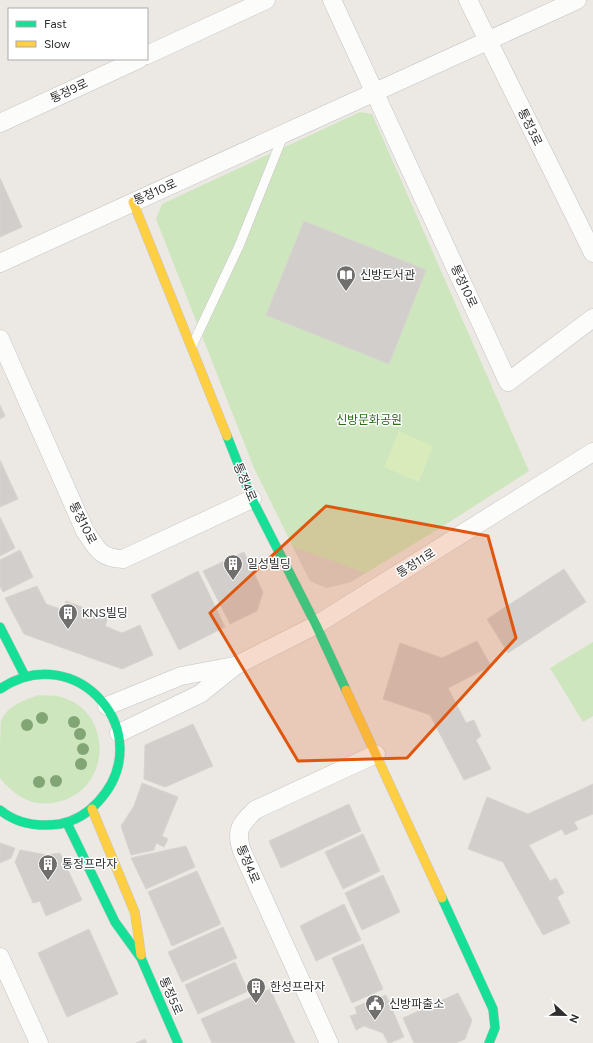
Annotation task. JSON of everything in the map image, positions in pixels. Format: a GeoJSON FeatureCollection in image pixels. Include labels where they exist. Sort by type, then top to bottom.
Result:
{"type":"FeatureCollection","features":[{"type":"Feature","properties":{"kind":"street"},"geometry":{"type":"LineString","coordinates":[[148,55],[266,0]]}},
{"type":"Feature","properties":{"kind":"street"},"geometry":{"type":"LineString","coordinates":[[332,0],[376,93]]}},
{"type":"Feature","properties":{"kind":"street","name":"통정3로"},"geometry":{"type":"LineString","coordinates":[[468,0],[593,253]]}},
{"type":"Feature","properties":{"kind":"street","name":"통정10로"},"geometry":{"type":"LineString","coordinates":[[0,263],[376,93],[577,0]]}},
{"type":"Feature","properties":{"kind":"street","name":"통정9로"},"geometry":{"type":"LineString","coordinates":[[0,123],[137,60]]}},
{"type":"Feature","properties":{"kind":"street","name":"통정10로"},"geometry":{"type":"LineString","coordinates":[[376,93],[508,382],[593,318]]}},
{"type":"Feature","properties":{"kind":"street","name":"통정4로"},"geometry":{"type":"LineString","coordinates":[[133,202],[252,499],[316,625],[493,1008],[496,1028],[489,1043]]}},
{"type":"Feature","properties":{"kind":"street","name":"통정10로"},"geometry":{"type":"LineString","coordinates":[[0,339],[85,531],[97,550],[109,558],[123,559],[252,499]]}},
{"type":"Feature","properties":{"kind":"street","name":"통정11로"},"geometry":{"type":"LineString","coordinates":[[235,666],[316,625],[593,452]]}},
{"type":"Feature","properties":{"kind":"street"},"geometry":{"type":"LineString","coordinates":[[0,626],[25,676]]}},
{"type":"Feature","properties":{"kind":"street"},"geometry":{"type":"LineString","coordinates":[[107,706],[180,676],[235,666]]}},
{"type":"Feature","properties":{"kind":"street"},"geometry":{"type":"LineString","coordinates":[[119,733],[200,694],[235,666]]}},
{"type":"Feature","properties":{"kind":"street"},"geometry":{"type":"LineString","coordinates":[[0,810],[15,820],[39,826],[67,823],[92,809],[105,798],[117,776],[122,752],[119,733],[107,706],[90,688],[67,677],[42,674],[25,676],[1,684]]}},
{"type":"Feature","properties":{"kind":"street","name":"통정4로"},"geometry":{"type":"LineString","coordinates":[[328,1043],[242,851],[238,838],[242,822],[255,810],[376,754]]}},
{"type":"Feature","properties":{"kind":"street"},"geometry":{"type":"LineString","coordinates":[[92,809],[135,913],[141,958]]}},
{"type":"Feature","properties":{"kind":"street"},"geometry":{"type":"LineString","coordinates":[[67,823],[115,922],[141,958]]}},
{"type":"Feature","properties":{"kind":"street"},"geometry":{"type":"LineString","coordinates":[[0,957],[39,1043]]}},
{"type":"Feature","properties":{"kind":"street","name":"통정5로"},"geometry":{"type":"LineString","coordinates":[[141,958],[178,1043]]}},
{"type":"Feature","properties":{"kind":"lane"},"geometry":{"type":"LineString","coordinates":[[191,348],[239,246],[284,134]]}},
{"type":"Feature","properties":{"kind":"highlighted area"},"geometry":{"type":"Polygon","coordinates":[[[326,506],[488,536],[516,638],[407,758],[298,761],[210,613],[326,506]]]}},
{"type":"Feature","properties":{"kind":"green space","name":"신방문화공원"},"geometry":{"type":"Polygon","coordinates":[[[360,112],[372,114],[529,471],[440,528],[351,582],[327,588],[310,581],[254,468],[156,219],[162,204],[360,112]]]}},
{"type":"Feature","properties":{"kind":"green space"},"geometry":{"type":"Polygon","coordinates":[[[399,431],[433,446],[419,482],[384,467],[399,431]]]}},
{"type":"Feature","properties":{"kind":"green space"},"geometry":{"type":"Polygon","coordinates":[[[593,642],[593,716],[583,722],[550,668],[593,642]]]}},
{"type":"Feature","properties":{"kind":"green space"},"geometry":{"type":"Polygon","coordinates":[[[39,695],[57,696],[76,704],[90,717],[97,733],[100,751],[96,769],[87,785],[72,797],[52,803],[37,803],[23,798],[11,790],[0,778],[1,721],[7,711],[17,704],[39,695]]]}},
{"type":"Feature","properties":{"kind":"shaded area"},"geometry":{"type":"Polygon","coordinates":[[[293,547],[365,573],[351,582],[327,588],[310,581],[293,547]]]}},
{"type":"Feature","properties":{"kind":"building"},"geometry":{"type":"Polygon","coordinates":[[[0,178],[22,227],[0,237],[0,178]]]}},
{"type":"Feature","properties":{"kind":"building","name":"신방도서관"},"geometry":{"type":"Polygon","coordinates":[[[304,221],[426,270],[389,364],[266,315],[304,221]]]}},
{"type":"Feature","properties":{"kind":"building"},"geometry":{"type":"Polygon","coordinates":[[[0,405],[5,416],[0,419],[0,405]]]}},
{"type":"Feature","properties":{"kind":"building"},"geometry":{"type":"Polygon","coordinates":[[[0,460],[18,499],[0,507],[0,460]]]}},
{"type":"Feature","properties":{"kind":"building"},"geometry":{"type":"Polygon","coordinates":[[[0,517],[15,548],[0,556],[0,517]]]}},
{"type":"Feature","properties":{"kind":"building"},"geometry":{"type":"Polygon","coordinates":[[[20,550],[33,577],[3,592],[0,586],[0,560],[20,550]]]}},
{"type":"Feature","properties":{"kind":"building","name":"일성빌딩"},"geometry":{"type":"Polygon","coordinates":[[[244,552],[263,592],[257,611],[230,624],[203,571],[244,552]]]}},
{"type":"Feature","properties":{"kind":"building"},"geometry":{"type":"Polygon","coordinates":[[[564,569],[586,602],[508,653],[487,619],[564,569]]]}},
{"type":"Feature","properties":{"kind":"building"},"geometry":{"type":"Polygon","coordinates":[[[198,571],[225,627],[179,650],[151,595],[198,571]]]}},
{"type":"Feature","properties":{"kind":"building","name":"KNS빌딩"},"geometry":{"type":"Polygon","coordinates":[[[37,586],[46,604],[63,610],[66,601],[108,617],[105,626],[122,633],[140,625],[153,655],[122,669],[24,634],[5,598],[37,586]]]}},
{"type":"Feature","properties":{"kind":"building"},"geometry":{"type":"Polygon","coordinates":[[[477,641],[491,666],[448,688],[466,723],[474,720],[481,736],[476,740],[491,769],[464,780],[430,715],[383,699],[400,643],[442,658],[477,641]]]}},
{"type":"Feature","properties":{"kind":"building"},"geometry":{"type":"Polygon","coordinates":[[[193,724],[213,766],[165,787],[144,779],[145,745],[193,724]]]}},
{"type":"Feature","properties":{"kind":"building"},"geometry":{"type":"Polygon","coordinates":[[[142,783],[178,797],[162,836],[168,839],[164,847],[156,843],[154,850],[131,855],[121,826],[134,806],[142,783]]]}},
{"type":"Feature","properties":{"kind":"building"},"geometry":{"type":"Polygon","coordinates":[[[593,784],[593,814],[574,822],[578,829],[565,835],[562,829],[529,845],[550,881],[556,878],[564,893],[557,897],[570,923],[543,935],[503,862],[468,849],[487,797],[528,814],[593,784]]]}},
{"type":"Feature","properties":{"kind":"building"},"geometry":{"type":"Polygon","coordinates":[[[349,804],[361,831],[281,868],[269,841],[349,804]]]}},
{"type":"Feature","properties":{"kind":"building"},"geometry":{"type":"Polygon","coordinates":[[[363,834],[380,871],[343,889],[325,852],[363,834]]]}},
{"type":"Feature","properties":{"kind":"building"},"geometry":{"type":"Polygon","coordinates":[[[0,843],[15,848],[11,858],[0,863],[0,843]]]}},
{"type":"Feature","properties":{"kind":"building"},"geometry":{"type":"Polygon","coordinates":[[[186,846],[195,867],[146,889],[131,858],[186,846]]]}},
{"type":"Feature","properties":{"kind":"building","name":"통정프라자"},"geometry":{"type":"Polygon","coordinates":[[[20,850],[47,855],[60,853],[82,900],[46,916],[40,901],[33,903],[15,862],[20,850]]]}},
{"type":"Feature","properties":{"kind":"building"},"geometry":{"type":"Polygon","coordinates":[[[197,871],[221,924],[172,946],[148,892],[197,871]]]}},
{"type":"Feature","properties":{"kind":"building"},"geometry":{"type":"Polygon","coordinates":[[[383,875],[400,912],[362,930],[345,893],[383,875]]]}},
{"type":"Feature","properties":{"kind":"building"},"geometry":{"type":"Polygon","coordinates":[[[344,904],[361,940],[316,961],[300,926],[344,904]]]}},
{"type":"Feature","properties":{"kind":"building"},"geometry":{"type":"Polygon","coordinates":[[[223,927],[237,958],[182,982],[168,952],[223,927]]]}},
{"type":"Feature","properties":{"kind":"building"},"geometry":{"type":"Polygon","coordinates":[[[89,929],[118,994],[67,1017],[38,953],[89,929]]]}},
{"type":"Feature","properties":{"kind":"building"},"geometry":{"type":"Polygon","coordinates":[[[363,944],[383,989],[352,1003],[332,958],[363,944]]]}},
{"type":"Feature","properties":{"kind":"building"},"geometry":{"type":"Polygon","coordinates":[[[235,962],[248,991],[198,1014],[185,985],[235,962]]]}},
{"type":"Feature","properties":{"kind":"building","name":"한성프라자"},"geometry":{"type":"Polygon","coordinates":[[[270,989],[295,1043],[212,1043],[201,1019],[270,989]]]}},
{"type":"Feature","properties":{"kind":"building"},"geometry":{"type":"Polygon","coordinates":[[[458,993],[472,1020],[465,1039],[456,1043],[414,1043],[403,1018],[458,993]]]}},
{"type":"Feature","properties":{"kind":"building","name":"신방파출소"},"geometry":{"type":"Polygon","coordinates":[[[386,995],[404,1037],[390,1043],[388,1043],[383,1033],[364,1026],[356,1030],[350,1016],[357,1014],[355,1007],[386,995]]]}},
{"type":"Feature","properties":{"kind":"building"},"geometry":{"type":"Polygon","coordinates":[[[145,1039],[147,1043],[136,1043],[145,1039]]]}},
{"type":"Feature","properties":{"kind":"traffic: fast"},"geometry":{"type":"LineString","coordinates":[[227,436],[252,499],[316,625],[346,690]]}},
{"type":"Feature","properties":{"kind":"traffic: fast"},"geometry":{"type":"LineString","coordinates":[[0,627],[25,676]]}},
{"type":"Feature","properties":{"kind":"traffic: fast"},"geometry":{"type":"LineString","coordinates":[[0,689],[29,676],[56,675],[81,684],[101,700],[115,723],[120,748],[115,775],[98,802],[90,810],[76,819],[60,824],[36,825],[13,819],[0,810]]}},
{"type":"Feature","properties":{"kind":"traffic: fast"},"geometry":{"type":"LineString","coordinates":[[67,823],[115,922],[141,958],[178,1043]]}},
{"type":"Feature","properties":{"kind":"traffic: fast"},"geometry":{"type":"LineString","coordinates":[[442,898],[493,1009],[495,1028],[489,1043]]}},
{"type":"Feature","properties":{"kind":"traffic: slow"},"geometry":{"type":"LineString","coordinates":[[133,202],[227,436]]}},
{"type":"Feature","properties":{"kind":"traffic: slow"},"geometry":{"type":"LineString","coordinates":[[346,690],[442,898]]}},
{"type":"Feature","properties":{"kind":"traffic: slow"},"geometry":{"type":"LineString","coordinates":[[92,809],[135,913],[141,955]]}},
{"type":"Feature","properties":{"kind":"place","name":"신방도서관"},"geometry":{"type":"Point","coordinates":[346,292]}},
{"type":"Feature","properties":{"kind":"place","name":"일성빌딩"},"geometry":{"type":"Point","coordinates":[233,581]}},
{"type":"Feature","properties":{"kind":"place","name":"KNS빌딩"},"geometry":{"type":"Point","coordinates":[68,630]}},
{"type":"Feature","properties":{"kind":"place","name":"통정프라자"},"geometry":{"type":"Point","coordinates":[48,881]}},
{"type":"Feature","properties":{"kind":"place","name":"한성프라자"},"geometry":{"type":"Point","coordinates":[256,1004]}},
{"type":"Feature","properties":{"kind":"place","name":"신방파출소"},"geometry":{"type":"Point","coordinates":[375,1021]}}]}
